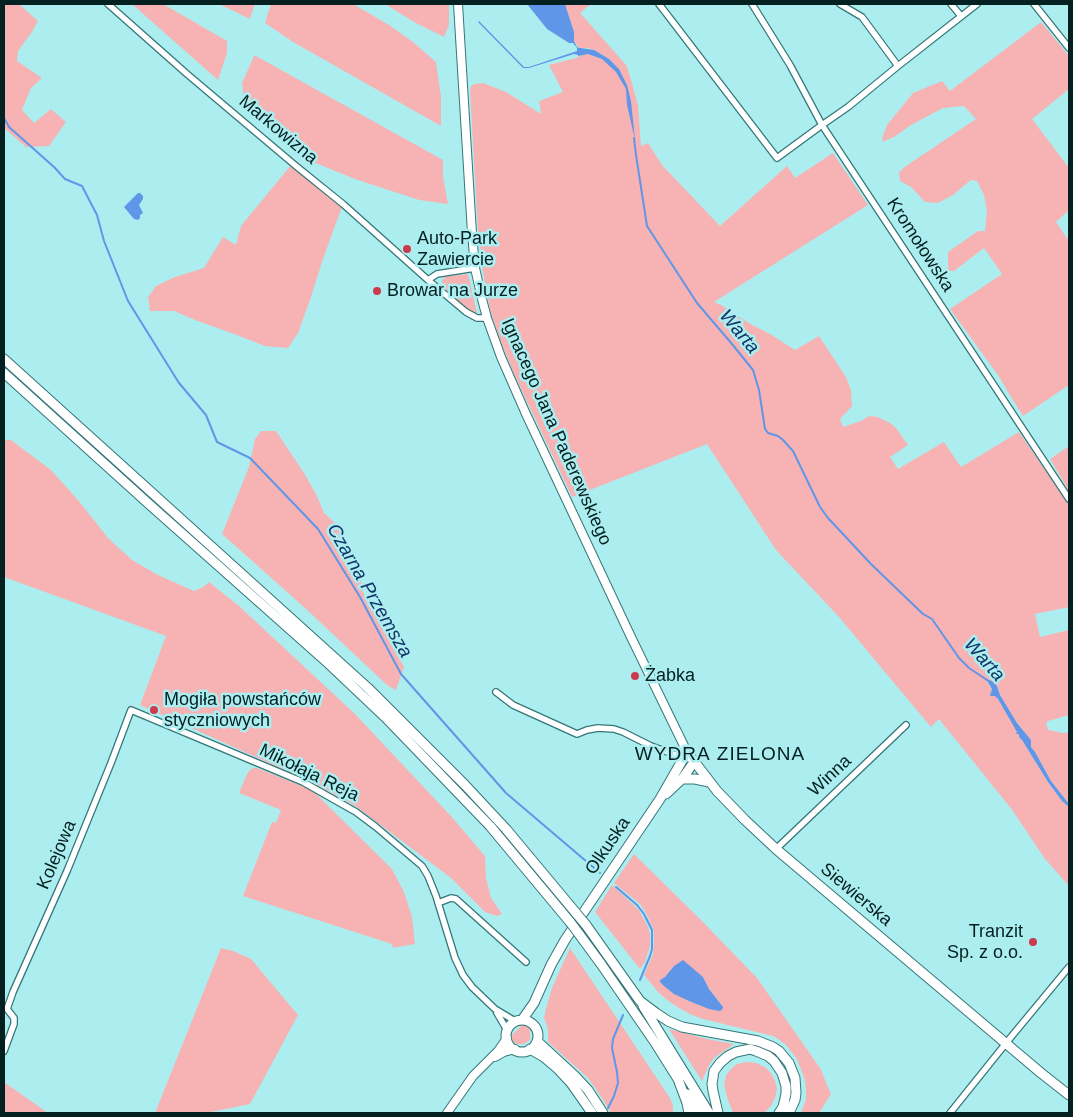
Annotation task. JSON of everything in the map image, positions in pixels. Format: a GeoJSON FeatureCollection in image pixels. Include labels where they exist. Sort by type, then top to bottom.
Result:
{"type":"FeatureCollection","features":[{"type":"Feature","properties":{"kind":"main road","name":"Ignacego Jana Paderewskiego"},"geometry":{"type":"LineString","coordinates":[[458,4],[475,268],[487,318],[522,406],[631,637],[687,752],[694,762]]}},
{"type":"Feature","properties":{"kind":"main road"},"geometry":{"type":"LineString","coordinates":[[4,359],[368,688],[465,785],[580,912],[586,925],[640,1001],[709,1113]]}},
{"type":"Feature","properties":{"kind":"main road"},"geometry":{"type":"LineString","coordinates":[[4,373],[339,673],[393,725],[490,826],[570,922],[575,933],[601,964],[656,1044],[699,1113]]}},
{"type":"Feature","properties":{"kind":"main road","name":"Olkuska"},"geometry":{"type":"LineString","coordinates":[[539,993],[551,965],[575,933],[580,912],[660,799],[687,752]]}},
{"type":"Feature","properties":{"kind":"main road","name":"Olkuska"},"geometry":{"type":"LineString","coordinates":[[660,799],[682,779],[694,762]]}},
{"type":"Feature","properties":{"kind":"main road","name":"Siewierska"},"geometry":{"type":"LineString","coordinates":[[694,762],[741,816],[776,849],[1069,1095]]}},
{"type":"Feature","properties":{"kind":"main road"},"geometry":{"type":"LineString","coordinates":[[682,779],[710,782]]}},
{"type":"Feature","properties":{"kind":"main road"},"geometry":{"type":"LineString","coordinates":[[447,1113],[473,1076],[498,1051],[511,1024],[519,1021],[528,1012],[539,993]]}},
{"type":"Feature","properties":{"kind":"main road"},"geometry":{"type":"LineString","coordinates":[[533,1025],[539,993]]}},
{"type":"Feature","properties":{"kind":"main road"},"geometry":{"type":"LineString","coordinates":[[640,1001],[668,1021],[682,1027],[758,1041],[779,1051],[789,1063],[795,1078],[795,1100],[789,1113]]}},
{"type":"Feature","properties":{"kind":"main road"},"geometry":{"type":"LineString","coordinates":[[507,1034],[508,1043],[515,1049],[521,1051],[530,1049],[535,1045],[538,1035],[533,1025],[530,1022],[519,1021]]}},
{"type":"Feature","properties":{"kind":"main road"},"geometry":{"type":"LineString","coordinates":[[537,1041],[588,1090],[603,1113]]}},
{"type":"Feature","properties":{"kind":"main road"},"geometry":{"type":"LineString","coordinates":[[489,1060],[504,1052],[515,1049]]}},
{"type":"Feature","properties":{"kind":"main road"},"geometry":{"type":"LineString","coordinates":[[530,1049],[544,1057],[557,1068],[571,1083],[592,1113]]}},
{"type":"Feature","properties":{"kind":"main road"},"geometry":{"type":"LineString","coordinates":[[718,1113],[712,1091],[714,1072],[728,1056],[750,1049],[768,1056],[782,1073],[786,1094],[783,1107],[779,1113]]}},
{"type":"Feature","properties":{"kind":"main road"},"geometry":{"type":"LineString","coordinates":[[678,1079],[689,1113]]}},
{"type":"Feature","properties":{"kind":"street","name":"Markowizna"},"geometry":{"type":"LineString","coordinates":[[108,4],[288,160],[343,204],[428,280],[473,317],[487,318]]}},
{"type":"Feature","properties":{"kind":"street"},"geometry":{"type":"LineString","coordinates":[[659,4],[777,158],[848,108],[977,4]]}},
{"type":"Feature","properties":{"kind":"street","name":"Kromołowska"},"geometry":{"type":"LineString","coordinates":[[752,4],[790,64],[822,125],[1069,499]]}},
{"type":"Feature","properties":{"kind":"street"},"geometry":{"type":"LineString","coordinates":[[840,4],[862,17],[898,66]]}},
{"type":"Feature","properties":{"kind":"street"},"geometry":{"type":"LineString","coordinates":[[951,4],[961,16]]}},
{"type":"Feature","properties":{"kind":"street"},"geometry":{"type":"LineString","coordinates":[[1034,4],[1069,48]]}},
{"type":"Feature","properties":{"kind":"street"},"geometry":{"type":"LineString","coordinates":[[428,280],[437,274],[475,268]]}},
{"type":"Feature","properties":{"kind":"street"},"geometry":{"type":"LineString","coordinates":[[496,692],[513,705],[577,734],[598,728],[614,729],[676,755]]}},
{"type":"Feature","properties":{"kind":"street","name":"Mikołaja Reja"},"geometry":{"type":"LineString","coordinates":[[131,710],[303,782],[356,812],[422,866],[438,902],[447,936],[459,968],[472,987],[495,1009],[505,1025],[507,1034]]}},
{"type":"Feature","properties":{"kind":"street","name":"Kolejowa"},"geometry":{"type":"LineString","coordinates":[[4,1051],[14,1024],[14,1018],[7,1009],[13,992],[67,871],[131,710]]}},
{"type":"Feature","properties":{"kind":"street","name":"Winna"},"geometry":{"type":"LineString","coordinates":[[776,849],[906,725]]}},
{"type":"Feature","properties":{"kind":"street"},"geometry":{"type":"LineString","coordinates":[[438,902],[451,898],[456,899],[526,962]]}},
{"type":"Feature","properties":{"kind":"street"},"geometry":{"type":"LineString","coordinates":[[950,1113],[1069,967]]}},
{"type":"Feature","properties":{"kind":"street","name":"Mikołaja Reja"},"geometry":{"type":"LineString","coordinates":[[495,1009],[519,1021]]}},
{"type":"Feature","properties":{"kind":"shaded area"},"geometry":{"type":"Polygon","coordinates":[[[4,4],[19,4],[38,21],[18,51],[17,61],[42,78],[31,88],[22,110],[34,123],[51,109],[66,122],[49,146],[26,147],[4,128],[4,4]]]}},
{"type":"Feature","properties":{"kind":"shaded area"},"geometry":{"type":"Polygon","coordinates":[[[132,4],[163,4],[227,41],[227,53],[218,80],[132,4]]]}},
{"type":"Feature","properties":{"kind":"shaded area"},"geometry":{"type":"Polygon","coordinates":[[[219,4],[255,4],[250,19],[219,4]]]}},
{"type":"Feature","properties":{"kind":"shaded area"},"geometry":{"type":"Polygon","coordinates":[[[271,4],[353,4],[389,25],[413,42],[436,62],[441,96],[441,126],[293,42],[265,23],[271,4]]]}},
{"type":"Feature","properties":{"kind":"shaded area"},"geometry":{"type":"Polygon","coordinates":[[[385,4],[449,4],[449,25],[444,37],[414,22],[385,4]]]}},
{"type":"Feature","properties":{"kind":"shaded area"},"geometry":{"type":"Polygon","coordinates":[[[565,4],[591,4],[580,13],[627,66],[638,105],[641,146],[648,143],[662,165],[720,226],[787,166],[795,178],[833,153],[868,205],[714,302],[795,350],[819,336],[846,377],[851,390],[852,406],[840,419],[843,427],[869,416],[878,417],[890,423],[908,445],[890,457],[898,469],[944,442],[961,467],[1019,432],[1069,505],[1069,607],[1035,614],[1040,637],[1069,630],[1069,715],[1046,723],[1048,730],[1063,733],[1069,732],[1069,804],[1051,781],[1031,747],[1031,740],[1017,723],[1000,695],[997,686],[986,680],[992,689],[990,696],[995,695],[998,699],[1019,737],[1048,782],[1062,801],[1069,807],[1069,886],[1045,859],[1013,811],[939,719],[931,727],[839,617],[776,550],[707,444],[572,497],[514,374],[490,309],[482,267],[478,231],[470,91],[471,86],[483,83],[506,92],[541,114],[539,101],[563,92],[549,65],[588,54],[602,59],[619,69],[609,59],[594,50],[579,48],[574,41],[574,32],[565,4]]]}},
{"type":"Feature","properties":{"kind":"shaded area"},"geometry":{"type":"Polygon","coordinates":[[[1041,22],[1069,56],[1069,89],[1032,119],[1069,168],[1069,210],[1056,222],[1069,241],[1069,385],[1023,416],[1000,378],[950,309],[1002,274],[984,248],[954,271],[948,271],[948,252],[978,231],[985,231],[987,211],[984,195],[977,181],[971,180],[953,195],[938,203],[925,202],[911,187],[900,181],[899,172],[906,166],[976,119],[964,106],[943,108],[882,142],[887,125],[913,93],[942,81],[950,91],[1041,22]]]}},
{"type":"Feature","properties":{"kind":"shaded area"},"geometry":{"type":"Polygon","coordinates":[[[254,56],[443,160],[443,176],[448,204],[419,200],[355,179],[313,162],[283,133],[245,106],[242,83],[254,56]]]}},
{"type":"Feature","properties":{"kind":"shaded area"},"geometry":{"type":"Polygon","coordinates":[[[291,165],[343,204],[298,333],[288,348],[265,346],[174,311],[150,311],[148,297],[156,286],[175,277],[204,268],[223,237],[236,245],[241,226],[291,165]]]}},
{"type":"Feature","properties":{"kind":"shaded area"},"geometry":{"type":"Polygon","coordinates":[[[468,274],[476,314],[450,294],[443,286],[442,281],[446,276],[468,274]]]}},
{"type":"Feature","properties":{"kind":"shaded area"},"geometry":{"type":"Polygon","coordinates":[[[261,431],[276,431],[304,473],[324,513],[341,528],[356,557],[363,592],[404,667],[396,690],[387,685],[222,534],[249,467],[255,439],[261,431]]]}},
{"type":"Feature","properties":{"kind":"shaded area"},"geometry":{"type":"Polygon","coordinates":[[[4,440],[11,440],[51,470],[108,538],[132,560],[158,575],[194,591],[209,582],[239,606],[354,713],[450,815],[485,856],[486,878],[491,898],[502,914],[497,916],[485,912],[451,878],[354,805],[309,781],[140,705],[166,636],[4,577],[4,440]]]}},
{"type":"Feature","properties":{"kind":"shaded area"},"geometry":{"type":"Polygon","coordinates":[[[1069,446],[1069,491],[1050,459],[1069,446]]]}},
{"type":"Feature","properties":{"kind":"shaded area"},"geometry":{"type":"Polygon","coordinates":[[[254,768],[312,790],[392,869],[404,892],[412,917],[415,944],[393,948],[392,944],[243,896],[272,822],[276,823],[281,810],[239,793],[247,774],[254,768]]]}},
{"type":"Feature","properties":{"kind":"shaded area"},"geometry":{"type":"Polygon","coordinates":[[[634,854],[757,978],[820,1068],[831,1094],[819,1113],[801,1113],[806,1099],[805,1080],[797,1059],[786,1045],[778,1039],[773,1036],[703,1019],[690,1014],[659,993],[644,975],[653,954],[654,931],[640,904],[614,883],[634,854]],[[674,966],[660,980],[689,1001],[718,1011],[723,1007],[709,989],[703,977],[674,966]]]}},
{"type":"Feature","properties":{"kind":"shaded area"},"geometry":{"type":"Polygon","coordinates":[[[612,885],[639,910],[650,933],[650,946],[645,962],[640,969],[595,912],[612,885]]]}},
{"type":"Feature","properties":{"kind":"shaded area"},"geometry":{"type":"Polygon","coordinates":[[[221,948],[251,959],[298,1015],[250,1104],[206,1113],[155,1113],[221,948]]]}},
{"type":"Feature","properties":{"kind":"shaded area"},"geometry":{"type":"Polygon","coordinates":[[[570,948],[670,1098],[673,1113],[611,1113],[588,1078],[548,1042],[548,1029],[544,1018],[546,1009],[552,988],[570,948]]]}},
{"type":"Feature","properties":{"kind":"shaded area"},"geometry":{"type":"Polygon","coordinates":[[[524,1025],[530,1028],[530,1040],[524,1044],[516,1044],[512,1040],[512,1035],[524,1025]]]}},
{"type":"Feature","properties":{"kind":"shaded area"},"geometry":{"type":"Polygon","coordinates":[[[669,1029],[734,1044],[714,1058],[702,1081],[669,1029]]]}},
{"type":"Feature","properties":{"kind":"shaded area"},"geometry":{"type":"Polygon","coordinates":[[[747,1062],[765,1067],[775,1081],[777,1089],[775,1098],[771,1106],[764,1113],[733,1113],[727,1097],[724,1085],[726,1075],[737,1064],[747,1062]]]}},
{"type":"Feature","properties":{"kind":"shaded area"},"geometry":{"type":"Polygon","coordinates":[[[4,1082],[48,1113],[4,1113],[4,1082]]]}},
{"type":"Feature","properties":{"kind":"water"},"geometry":{"type":"Polygon","coordinates":[[[527,4],[565,4],[577,47],[594,50],[609,59],[619,69],[627,85],[631,101],[635,140],[627,105],[626,89],[616,72],[602,59],[588,54],[578,56],[574,54],[529,68],[523,68],[478,22],[524,67],[577,51],[573,43],[569,43],[547,29],[527,4]]]}},
{"type":"Feature","properties":{"kind":"water"},"geometry":{"type":"Polygon","coordinates":[[[138,193],[143,196],[139,205],[143,213],[138,220],[134,219],[124,207],[138,193]]]}},
{"type":"Feature","properties":{"kind":"water"},"geometry":{"type":"Polygon","coordinates":[[[986,679],[992,681],[997,686],[1000,695],[1017,723],[1031,740],[1031,747],[1051,781],[1069,804],[1069,807],[1062,801],[1048,782],[1019,737],[1019,734],[1016,734],[1017,732],[998,699],[995,696],[990,696],[992,689],[986,679]]]}},
{"type":"Feature","properties":{"kind":"water"},"geometry":{"type":"Polygon","coordinates":[[[683,960],[703,977],[709,989],[723,1007],[722,1010],[709,1009],[689,1001],[674,994],[660,982],[674,966],[683,960]]]}},
{"type":"Feature","properties":{"kind":"waterway","name":"Czarna Przemsza"},"geometry":{"type":"LineString","coordinates":[[4,118],[9,127],[65,179],[82,186],[97,215],[104,241],[128,301],[179,383],[206,415],[217,442],[250,458],[318,529],[360,597],[401,674],[506,793],[600,873]]}},
{"type":"Feature","properties":{"kind":"waterway","name":"Warta"},"geometry":{"type":"LineString","coordinates":[[634,138],[647,226],[697,303],[753,370],[759,390],[765,429],[768,433],[778,436],[793,451],[820,507],[828,518],[871,564],[923,614],[932,619],[959,658],[969,668],[987,680]]}},
{"type":"Feature","properties":{"kind":"waterway","name":"Czarna Przemsza"},"geometry":{"type":"LineString","coordinates":[[616,887],[637,905],[652,930],[652,949],[640,980]]}},
{"type":"Feature","properties":{"kind":"waterway","name":"Czarna Przemsza"},"geometry":{"type":"LineString","coordinates":[[608,1108],[618,1083],[612,1048],[613,1039],[623,1015]]}},
{"type":"Feature","properties":{"kind":"place","name":"Auto-Park Zawiercie"},"geometry":{"type":"Point","coordinates":[407,249]}},
{"type":"Feature","properties":{"kind":"place","name":"Browar na Jurze"},"geometry":{"type":"Point","coordinates":[377,291]}},
{"type":"Feature","properties":{"kind":"place","name":"Żabka"},"geometry":{"type":"Point","coordinates":[635,676]}},
{"type":"Feature","properties":{"kind":"place","name":"Mogiła powstańców styczniowych"},"geometry":{"type":"Point","coordinates":[154,710]}},
{"type":"Feature","properties":{"kind":"place","name":"Tranzit Sp. z o.o."},"geometry":{"type":"Point","coordinates":[1033,942]}},
{"type":"Feature","properties":{"kind":"district","name":"WYDRA ZIELONA"},"geometry":{"type":"Point","coordinates":[720,755]}}]}
